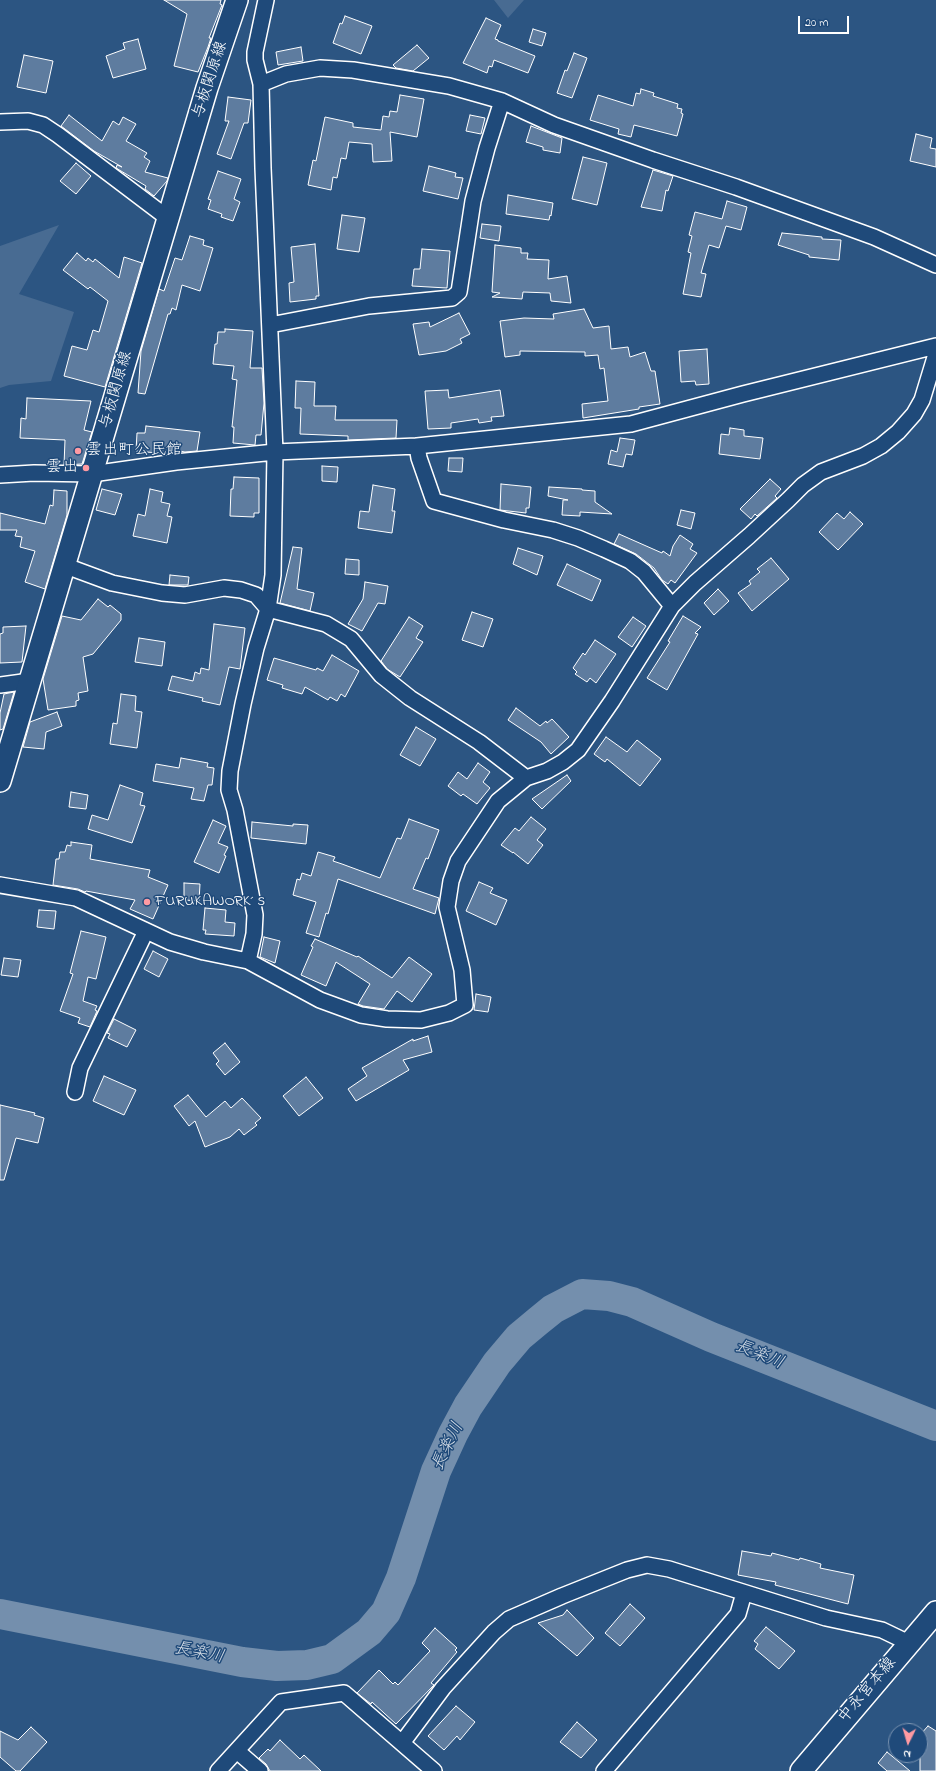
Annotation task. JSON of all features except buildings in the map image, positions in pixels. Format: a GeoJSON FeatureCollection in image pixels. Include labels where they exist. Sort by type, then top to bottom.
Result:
{"type":"FeatureCollection","features":[{"type":"Feature","properties":{"kind":"main road","name":"与板関原線"},"geometry":{"type":"LineString","coordinates":[[0,781],[66,566],[207,88],[237,0]]}},
{"type":"Feature","properties":{"kind":"main road","name":"中永宮本線"},"geometry":{"type":"LineString","coordinates":[[801,1771],[936,1612]]}},
{"type":"Feature","properties":{"kind":"street"},"geometry":{"type":"LineString","coordinates":[[248,961],[254,934],[255,915],[235,810],[229,790],[230,771],[256,648],[268,609],[273,575],[275,452],[261,84],[255,52],[266,0]]}},
{"type":"Feature","properties":{"kind":"street"},"geometry":{"type":"LineString","coordinates":[[261,84],[286,74],[320,68],[353,70],[449,86],[502,101],[561,127],[652,160],[736,187],[874,237],[936,265]]}},
{"type":"Feature","properties":{"kind":"street"},"geometry":{"type":"LineString","coordinates":[[270,325],[369,306],[452,298],[459,292],[474,201],[487,148],[502,101]]}},
{"type":"Feature","properties":{"kind":"street"},"geometry":{"type":"LineString","coordinates":[[0,122],[28,121],[43,125],[169,219]]}},
{"type":"Feature","properties":{"kind":"street"},"geometry":{"type":"LineString","coordinates":[[0,475],[34,472],[92,474],[176,462],[275,452],[416,446],[631,424],[743,394],[936,346]]}},
{"type":"Feature","properties":{"kind":"street"},"geometry":{"type":"LineString","coordinates":[[0,885],[76,898],[170,942],[197,950],[248,961],[320,1000],[361,1015],[387,1019],[421,1020],[449,1014],[465,1005],[462,970],[447,907],[451,881],[458,862],[498,801],[526,778],[546,771],[563,762],[578,750],[612,701],[672,606],[695,583],[783,506],[803,485],[821,472],[863,456],[881,446],[898,432],[914,414],[922,400],[936,354]]}},
{"type":"Feature","properties":{"kind":"street"},"geometry":{"type":"LineString","coordinates":[[416,446],[434,501],[504,520],[553,530],[578,538],[630,561],[644,572],[672,606]]}},
{"type":"Feature","properties":{"kind":"street"},"geometry":{"type":"LineString","coordinates":[[66,566],[112,583],[162,593],[185,595],[224,588],[242,590],[256,594],[268,609],[326,624],[351,639],[381,675],[410,698],[479,742],[526,778]]}},
{"type":"Feature","properties":{"kind":"street"},"geometry":{"type":"LineString","coordinates":[[0,686],[30,681]]}},
{"type":"Feature","properties":{"kind":"street"},"geometry":{"type":"LineString","coordinates":[[75,1092],[80,1068],[146,931]]}},
{"type":"Feature","properties":{"kind":"street"},"geometry":{"type":"LineString","coordinates":[[402,1743],[443,1688],[489,1637],[509,1619],[627,1570],[647,1565],[669,1569],[826,1618],[882,1630],[909,1643]]}},
{"type":"Feature","properties":{"kind":"street"},"geometry":{"type":"LineString","coordinates":[[604,1771],[738,1614],[744,1593]]}},
{"type":"Feature","properties":{"kind":"street"},"geometry":{"type":"LineString","coordinates":[[218,1771],[281,1702],[344,1693],[434,1771]]}},
{"type":"Feature","properties":{"kind":"street"},"geometry":{"type":"LineString","coordinates":[[237,1750],[260,1771]]}},
{"type":"Feature","properties":{"kind":"shaded area"},"geometry":{"type":"Polygon","coordinates":[[[494,0],[524,0],[508,18],[494,0]]]}},
{"type":"Feature","properties":{"kind":"shaded area"},"geometry":{"type":"Polygon","coordinates":[[[59,225],[19,294],[74,312],[51,381],[9,385],[0,388],[0,246],[59,225]]]}},
{"type":"Feature","properties":{"kind":"waterway","name":"長楽川"},"geometry":{"type":"LineString","coordinates":[[0,1614],[242,1662],[277,1666],[307,1665],[332,1659],[369,1632],[386,1612],[401,1578],[436,1471],[468,1406],[497,1363],[519,1337],[553,1309],[582,1294],[609,1296],[632,1302],[711,1337],[936,1426]]}},
{"type":"Feature","properties":{"kind":"place","name":"雲出町公民館"},"geometry":{"type":"Point","coordinates":[78,451]}},
{"type":"Feature","properties":{"kind":"place","name":"雲出"},"geometry":{"type":"Point","coordinates":[86,468]}},
{"type":"Feature","properties":{"kind":"place","name":"FURUKAWORK´ｓ"},"geometry":{"type":"Point","coordinates":[147,902]}}]}
